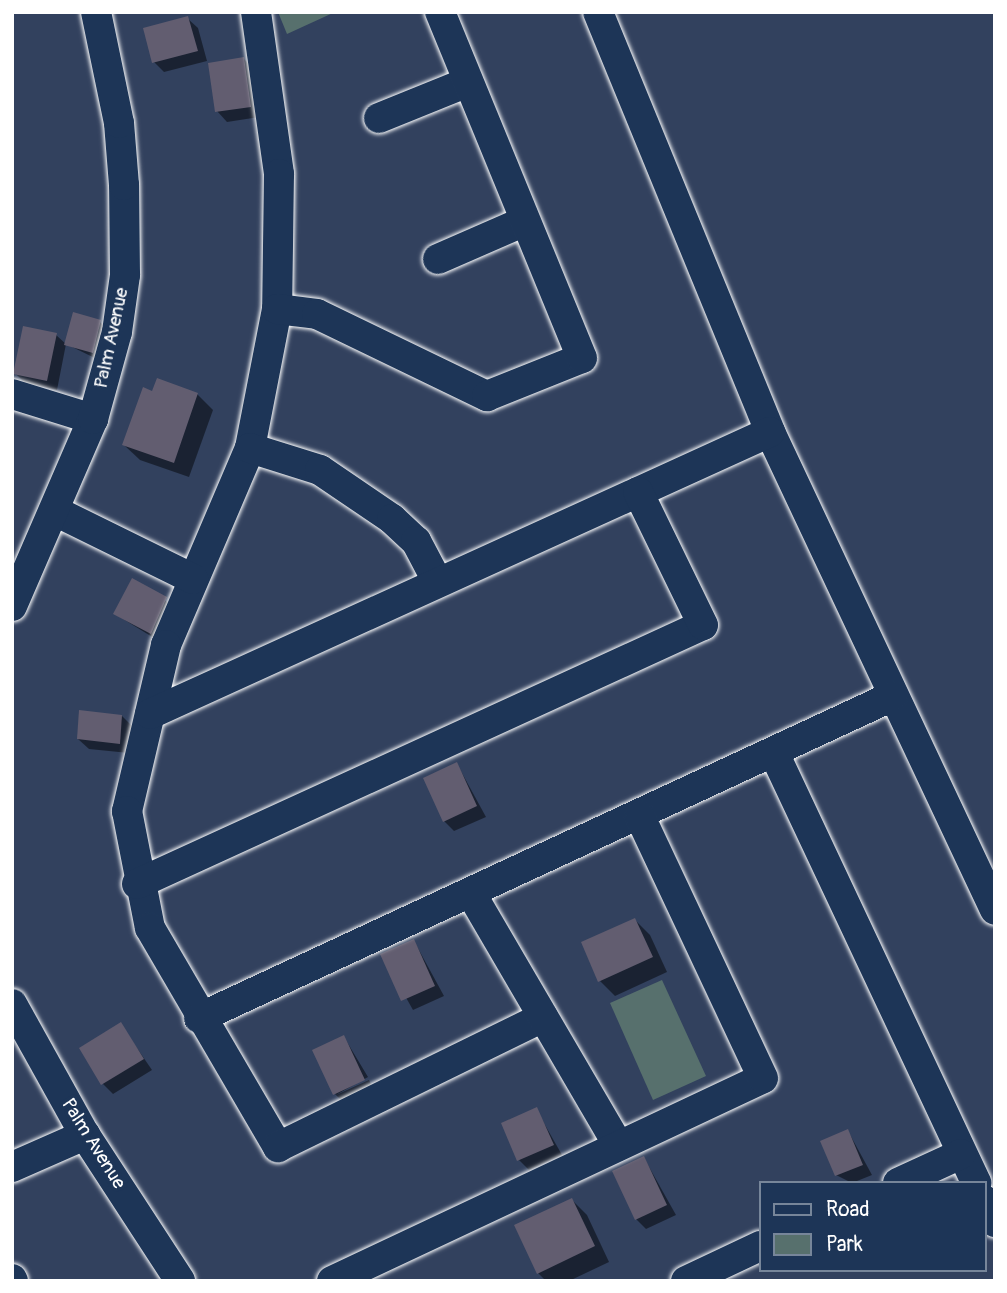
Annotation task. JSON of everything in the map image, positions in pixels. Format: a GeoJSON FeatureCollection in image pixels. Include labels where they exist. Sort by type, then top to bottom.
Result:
{"type":"FeatureCollection","features":[{"type":"Feature","properties":{"kind":"street","name":"Palm Avenue"},"geometry":{"type":"LineString","coordinates":[[12,606],[93,419],[125,275],[119,122],[96,12]]}},
{"type":"Feature","properties":{"kind":"street"},"geometry":{"type":"LineString","coordinates":[[256,12],[279,174],[277,309],[250,448],[166,645],[127,811],[137,884],[150,928],[199,1018],[278,1147],[544,1017]]}},
{"type":"Feature","properties":{"kind":"street"},"geometry":{"type":"LineString","coordinates":[[277,309],[317,314],[487,396],[582,358],[440,12]]}},
{"type":"Feature","properties":{"kind":"street"},"geometry":{"type":"LineString","coordinates":[[598,12],[770,432],[995,910]]}},
{"type":"Feature","properties":{"kind":"street"},"geometry":{"type":"LineString","coordinates":[[379,118],[468,82]]}},
{"type":"Feature","properties":{"kind":"street"},"geometry":{"type":"LineString","coordinates":[[438,259],[525,222]]}},
{"type":"Feature","properties":{"kind":"street"},"geometry":{"type":"LineString","coordinates":[[12,394],[93,419]]}},
{"type":"Feature","properties":{"kind":"street"},"geometry":{"type":"LineString","coordinates":[[150,714],[770,432]]}},
{"type":"Feature","properties":{"kind":"street"},"geometry":{"type":"LineString","coordinates":[[250,448],[320,470],[393,519],[415,541],[438,581]]}},
{"type":"Feature","properties":{"kind":"street"},"geometry":{"type":"LineString","coordinates":[[137,884],[703,625],[638,492]]}},
{"type":"Feature","properties":{"kind":"street"},"geometry":{"type":"LineString","coordinates":[[55,511],[192,579]]}},
{"type":"Feature","properties":{"kind":"street"},"geometry":{"type":"LineString","coordinates":[[199,1018],[775,755],[893,695]]}},
{"type":"Feature","properties":{"kind":"street"},"geometry":{"type":"LineString","coordinates":[[775,755],[975,1181]]}},
{"type":"Feature","properties":{"kind":"street"},"geometry":{"type":"LineString","coordinates":[[332,1281],[763,1078],[639,817]]}},
{"type":"Feature","properties":{"kind":"street"},"geometry":{"type":"LineString","coordinates":[[472,895],[618,1145]]}},
{"type":"Feature","properties":{"kind":"street","name":"Palm Avenue"},"geometry":{"type":"LineString","coordinates":[[14,1013],[85,1135],[180,1281]]}},
{"type":"Feature","properties":{"kind":"street"},"geometry":{"type":"LineString","coordinates":[[12,1167],[85,1135]]}},
{"type":"Feature","properties":{"kind":"street"},"geometry":{"type":"LineString","coordinates":[[902,1181],[961,1154]]}},
{"type":"Feature","properties":{"kind":"street"},"geometry":{"type":"LineString","coordinates":[[986,1204],[995,1222]]}},
{"type":"Feature","properties":{"kind":"street"},"geometry":{"type":"LineString","coordinates":[[686,1281],[758,1247]]}},
{"type":"Feature","properties":{"kind":"green space"},"geometry":{"type":"Polygon","coordinates":[[[278,12],[335,12],[287,34],[278,12]]]}},
{"type":"Feature","properties":{"kind":"green space"},"geometry":{"type":"Polygon","coordinates":[[[662,980],[706,1076],[653,1100],[610,1003],[662,980]]]}},
{"type":"Feature","properties":{"kind":"building"},"geometry":{"type":"Polygon","coordinates":[[[188,16],[198,51],[152,63],[143,28],[188,16]]]}},
{"type":"Feature","properties":{"kind":"building"},"geometry":{"type":"Polygon","coordinates":[[[244,57],[251,107],[215,112],[208,63],[244,57]]]}},
{"type":"Feature","properties":{"kind":"building"},"geometry":{"type":"Polygon","coordinates":[[[73,312],[101,320],[93,353],[64,345],[73,312]]]}},
{"type":"Feature","properties":{"kind":"building"},"geometry":{"type":"Polygon","coordinates":[[[23,326],[57,333],[47,381],[13,374],[23,326]]]}},
{"type":"Feature","properties":{"kind":"building"},"geometry":{"type":"Polygon","coordinates":[[[157,378],[198,393],[174,463],[122,445],[143,387],[152,391],[157,378]]]}},
{"type":"Feature","properties":{"kind":"building"},"geometry":{"type":"Polygon","coordinates":[[[132,578],[167,597],[151,634],[113,614],[132,578]]]}},
{"type":"Feature","properties":{"kind":"building"},"geometry":{"type":"Polygon","coordinates":[[[79,710],[122,715],[120,744],[77,739],[79,710]]]}},
{"type":"Feature","properties":{"kind":"building"},"geometry":{"type":"Polygon","coordinates":[[[457,762],[477,806],[443,822],[423,778],[457,762]]]}},
{"type":"Feature","properties":{"kind":"building"},"geometry":{"type":"Polygon","coordinates":[[[635,918],[653,957],[598,982],[581,942],[635,918]]]}},
{"type":"Feature","properties":{"kind":"building"},"geometry":{"type":"Polygon","coordinates":[[[414,939],[435,986],[401,1001],[380,954],[414,939]]]}},
{"type":"Feature","properties":{"kind":"building"},"geometry":{"type":"Polygon","coordinates":[[[121,1022],[144,1059],[101,1085],[79,1048],[121,1022]]]}},
{"type":"Feature","properties":{"kind":"building"},"geometry":{"type":"Polygon","coordinates":[[[344,1035],[365,1080],[333,1095],[312,1050],[344,1035]]]}},
{"type":"Feature","properties":{"kind":"building"},"geometry":{"type":"Polygon","coordinates":[[[537,1107],[554,1145],[517,1161],[501,1123],[537,1107]]]}},
{"type":"Feature","properties":{"kind":"building"},"geometry":{"type":"Polygon","coordinates":[[[848,1129],[863,1165],[835,1176],[820,1141],[848,1129]]]}},
{"type":"Feature","properties":{"kind":"building"},"geometry":{"type":"Polygon","coordinates":[[[644,1156],[667,1205],[635,1220],[612,1171],[644,1156]]]}},
{"type":"Feature","properties":{"kind":"building"},"geometry":{"type":"Polygon","coordinates":[[[572,1198],[595,1246],[537,1274],[514,1225],[572,1198]]]}}]}
